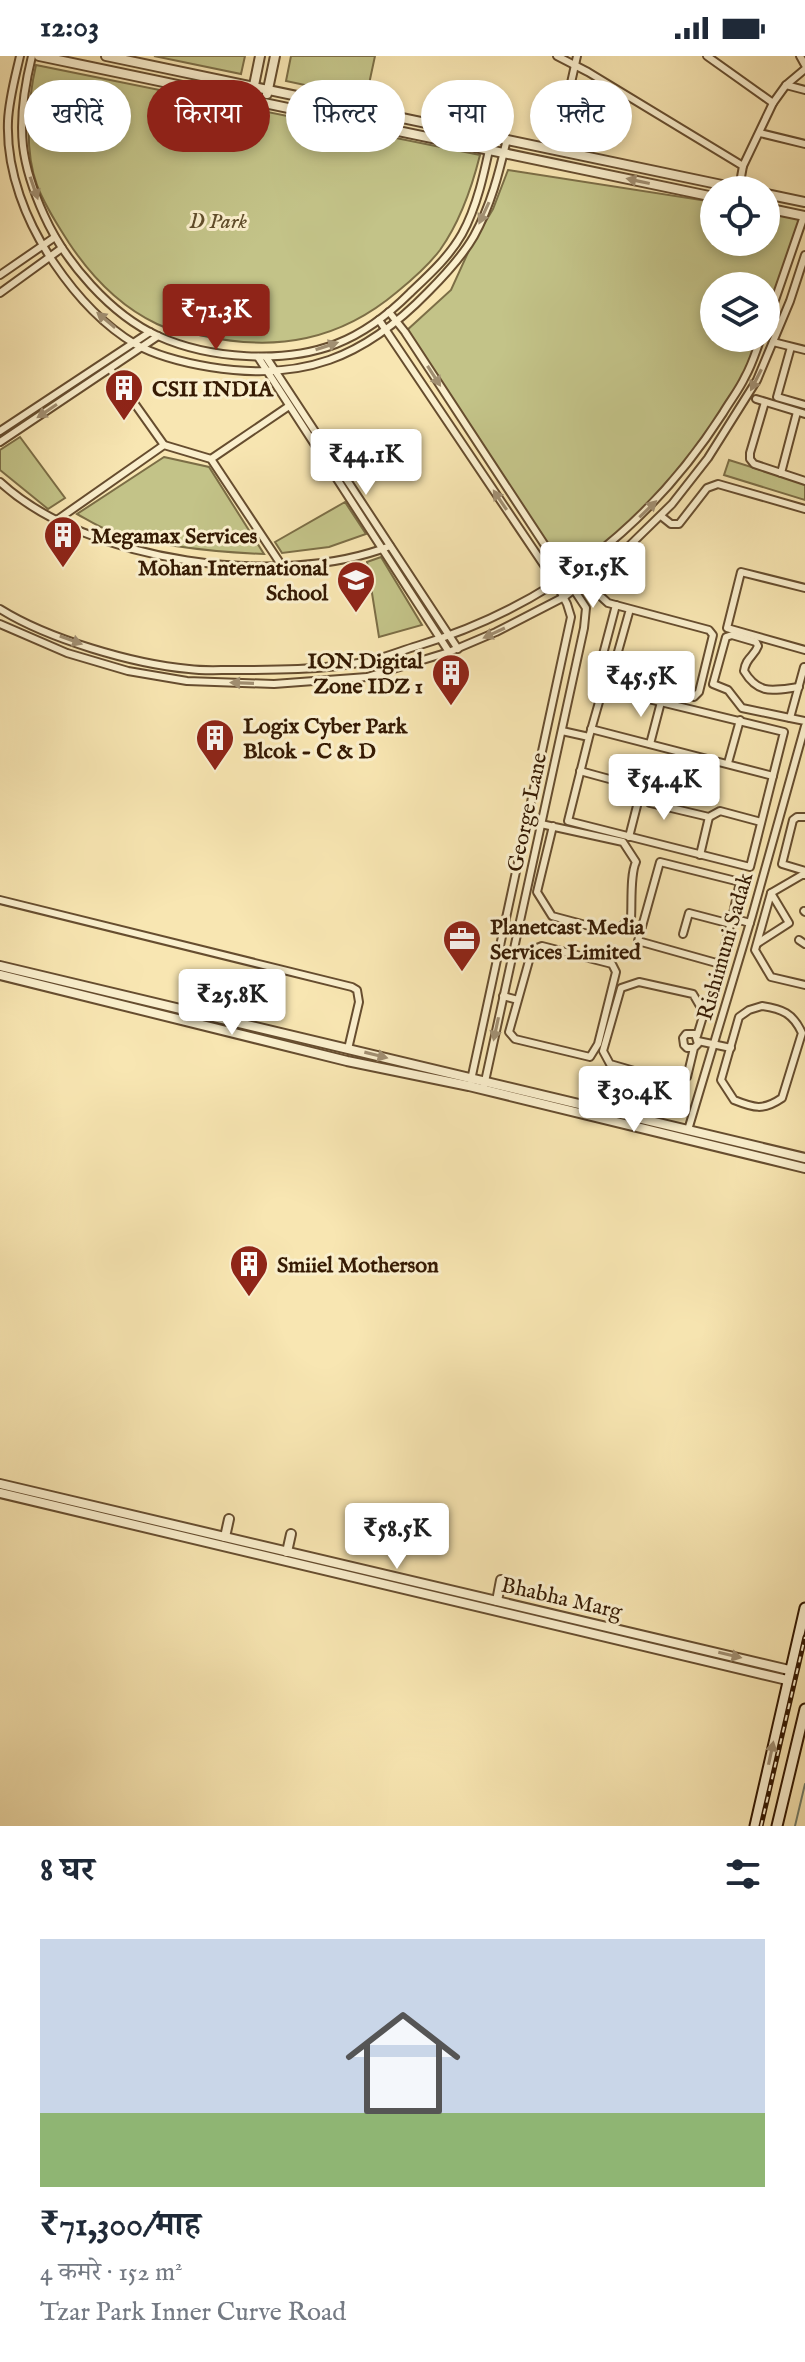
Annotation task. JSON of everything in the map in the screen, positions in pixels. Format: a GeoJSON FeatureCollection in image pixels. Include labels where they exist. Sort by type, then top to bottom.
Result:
{"type":"FeatureCollection","features":[{"type":"Feature","properties":{"kind":"main road"},"geometry":{"type":"LineString","coordinates":[[755,1826],[805,1608]]}},
{"type":"Feature","properties":{"kind":"main road"},"geometry":{"type":"LineString","coordinates":[[777,1826],[802,1743],[805,1709]]}},
{"type":"Feature","properties":{"kind":"street"},"geometry":{"type":"LineString","coordinates":[[20,56],[11,91],[8,122],[10,155],[17,188],[49,257],[78,295],[133,342],[164,356],[202,365],[271,371],[331,360],[356,350],[388,330],[436,285],[465,249],[498,182],[504,153]]}},
{"type":"Feature","properties":{"kind":"street"},"geometry":{"type":"LineString","coordinates":[[32,56],[23,120],[23,145],[31,184],[55,237],[76,269],[129,318],[158,336],[206,350],[262,357],[312,351],[337,344],[379,320],[446,257],[461,235],[476,201],[488,152]]}},
{"type":"Feature","properties":{"kind":"street"},"geometry":{"type":"LineString","coordinates":[[39,56],[155,80]]}},
{"type":"Feature","properties":{"kind":"street"},"geometry":{"type":"LineString","coordinates":[[106,56],[220,80]]}},
{"type":"Feature","properties":{"kind":"street"},"geometry":{"type":"LineString","coordinates":[[255,80],[260,56]]}},
{"type":"Feature","properties":{"kind":"street"},"geometry":{"type":"LineString","coordinates":[[270,80],[275,56]]}},
{"type":"Feature","properties":{"kind":"street"},"geometry":{"type":"LineString","coordinates":[[557,56],[743,166]]}},
{"type":"Feature","properties":{"kind":"street"},"geometry":{"type":"LineString","coordinates":[[571,80],[577,56]]}},
{"type":"Feature","properties":{"kind":"street"},"geometry":{"type":"LineString","coordinates":[[707,56],[773,103]]}},
{"type":"Feature","properties":{"kind":"street"},"geometry":{"type":"LineString","coordinates":[[743,176],[743,166],[773,103],[805,67],[800,56]]}},
{"type":"Feature","properties":{"kind":"street"},"geometry":{"type":"LineString","coordinates":[[786,85],[805,90]]}},
{"type":"Feature","properties":{"kind":"street"},"geometry":{"type":"LineString","coordinates":[[270,90],[421,121]]}},
{"type":"Feature","properties":{"kind":"street"},"geometry":{"type":"LineString","coordinates":[[270,104],[421,136]]}},
{"type":"Feature","properties":{"kind":"street"},"geometry":{"type":"LineString","coordinates":[[760,133],[805,144]]}},
{"type":"Feature","properties":{"kind":"street"},"geometry":{"type":"LineString","coordinates":[[499,152],[700,194]]}},
{"type":"Feature","properties":{"kind":"street"},"geometry":{"type":"LineString","coordinates":[[566,152],[700,180]]}},
{"type":"Feature","properties":{"kind":"street"},"geometry":{"type":"LineString","coordinates":[[780,197],[805,202]]}},
{"type":"Feature","properties":{"kind":"street"},"geometry":{"type":"LineString","coordinates":[[780,211],[804,216],[780,285]]}},
{"type":"Feature","properties":{"kind":"street"},"geometry":{"type":"LineString","coordinates":[[0,275],[55,237]]}},
{"type":"Feature","properties":{"kind":"street"},"geometry":{"type":"LineString","coordinates":[[0,293],[62,248]]}},
{"type":"Feature","properties":{"kind":"street"},"geometry":{"type":"LineString","coordinates":[[780,323],[805,255]]}},
{"type":"Feature","properties":{"kind":"street","name":"George Lane"},"geometry":{"type":"LineString","coordinates":[[389,312],[586,608],[484,1086]]}},
{"type":"Feature","properties":{"kind":"street","name":"George Lane"},"geometry":{"type":"LineString","coordinates":[[379,320],[556,583],[571,617],[470,1082]]}},
{"type":"Feature","properties":{"kind":"street"},"geometry":{"type":"LineString","coordinates":[[0,431],[150,332]]}},
{"type":"Feature","properties":{"kind":"street"},"geometry":{"type":"LineString","coordinates":[[0,442],[158,336]]}},
{"type":"Feature","properties":{"kind":"street"},"geometry":{"type":"LineString","coordinates":[[780,344],[805,350]]}},
{"type":"Feature","properties":{"kind":"street"},"geometry":{"type":"LineString","coordinates":[[791,347],[777,397],[805,405]]}},
{"type":"Feature","properties":{"kind":"street"},"geometry":{"type":"LineString","coordinates":[[202,365],[206,350]]}},
{"type":"Feature","properties":{"kind":"street"},"geometry":{"type":"LineString","coordinates":[[0,609],[71,641],[131,658],[189,669],[275,670],[365,662],[441,639],[489,620],[556,583],[612,543],[659,498],[702,446],[746,376],[755,352]]}},
{"type":"Feature","properties":{"kind":"street"},"geometry":{"type":"LineString","coordinates":[[0,624],[67,653],[128,671],[187,681],[274,684],[367,677],[458,649],[564,597],[625,550],[661,516],[708,458],[757,380],[769,352]]}},
{"type":"Feature","properties":{"kind":"street"},"geometry":{"type":"LineString","coordinates":[[262,357],[386,548],[449,652]]}},
{"type":"Feature","properties":{"kind":"street"},"geometry":{"type":"LineString","coordinates":[[110,369],[164,445],[211,459],[282,566]]}},
{"type":"Feature","properties":{"kind":"street"},"geometry":{"type":"LineString","coordinates":[[271,371],[289,406],[458,649]]}},
{"type":"Feature","properties":{"kind":"street"},"geometry":{"type":"LineString","coordinates":[[756,399],[805,414]]}},
{"type":"Feature","properties":{"kind":"street"},"geometry":{"type":"LineString","coordinates":[[765,402],[750,459],[754,464],[805,481]]}},
{"type":"Feature","properties":{"kind":"street"},"geometry":{"type":"LineString","coordinates":[[211,459],[289,406]]}},
{"type":"Feature","properties":{"kind":"street"},"geometry":{"type":"LineString","coordinates":[[781,473],[797,412]]}},
{"type":"Feature","properties":{"kind":"street"},"geometry":{"type":"LineString","coordinates":[[57,520],[164,445]]}},
{"type":"Feature","properties":{"kind":"street"},"geometry":{"type":"LineString","coordinates":[[0,482],[57,520],[98,538],[183,560],[225,566],[282,566],[338,560],[386,548]]}},
{"type":"Feature","properties":{"kind":"street"},"geometry":{"type":"LineString","coordinates":[[661,516],[671,524],[679,524],[707,488],[718,484],[805,509]]}},
{"type":"Feature","properties":{"kind":"street"},"geometry":{"type":"LineString","coordinates":[[805,588],[741,572],[727,628],[805,650]]}},
{"type":"Feature","properties":{"kind":"street"},"geometry":{"type":"LineString","coordinates":[[584,581],[608,603],[709,630],[713,635],[699,692],[694,697],[612,673],[630,609]]}},
{"type":"Feature","properties":{"kind":"street"},"geometry":{"type":"LineString","coordinates":[[602,658],[616,605]]}},
{"type":"Feature","properties":{"kind":"street"},"geometry":{"type":"LineString","coordinates":[[799,687],[769,691],[757,686],[744,671],[746,660],[758,646],[756,642],[732,635],[726,637],[713,684],[728,690],[742,708],[805,723]]}},
{"type":"Feature","properties":{"kind":"street"},"geometry":{"type":"LineString","coordinates":[[790,718],[804,667]]}},
{"type":"Feature","properties":{"kind":"street"},"geometry":{"type":"LineString","coordinates":[[603,688],[661,702],[784,732],[750,867],[568,821],[603,688]]}},
{"type":"Feature","properties":{"kind":"street"},"geometry":{"type":"LineString","coordinates":[[650,744],[661,702]]}},
{"type":"Feature","properties":{"kind":"street"},"geometry":{"type":"LineString","coordinates":[[728,763],[740,720]]}},
{"type":"Feature","properties":{"kind":"street","name":"Rishimuni Sadak"},"geometry":{"type":"LineString","coordinates":[[688,1130],[801,760],[805,723]]}},
{"type":"Feature","properties":{"kind":"street"},"geometry":{"type":"LineString","coordinates":[[591,729],[773,776]]}},
{"type":"Feature","properties":{"kind":"street"},"geometry":{"type":"LineString","coordinates":[[562,731],[589,737]]}},
{"type":"Feature","properties":{"kind":"street"},"geometry":{"type":"LineString","coordinates":[[580,771],[624,783],[650,803],[709,817],[720,811],[761,822]]}},
{"type":"Feature","properties":{"kind":"street"},"geometry":{"type":"LineString","coordinates":[[629,837],[640,794]]}},
{"type":"Feature","properties":{"kind":"street"},"geometry":{"type":"LineString","coordinates":[[700,855],[709,817]]}},
{"type":"Feature","properties":{"kind":"street"},"geometry":{"type":"LineString","coordinates":[[805,817],[793,820],[782,864],[805,873]]}},
{"type":"Feature","properties":{"kind":"street"},"geometry":{"type":"LineString","coordinates":[[541,824],[553,826],[623,842],[631,851],[636,862],[631,871],[631,919],[619,928],[608,931],[549,913],[537,892],[553,826]]}},
{"type":"Feature","properties":{"kind":"street"},"geometry":{"type":"LineString","coordinates":[[660,862],[740,882],[731,923],[720,964],[638,941],[660,862]]}},
{"type":"Feature","properties":{"kind":"street"},"geometry":{"type":"LineString","coordinates":[[805,873],[771,893],[755,950],[771,977],[805,985]]}},
{"type":"Feature","properties":{"kind":"street"},"geometry":{"type":"LineString","coordinates":[[757,944],[789,923],[771,893]]}},
{"type":"Feature","properties":{"kind":"street"},"geometry":{"type":"LineString","coordinates":[[0,900],[352,987],[360,995],[348,1049]]}},
{"type":"Feature","properties":{"kind":"street"},"geometry":{"type":"LineString","coordinates":[[683,934],[689,913],[731,923],[748,931]]}},
{"type":"Feature","properties":{"kind":"street"},"geometry":{"type":"LineString","coordinates":[[731,923],[764,919]]}},
{"type":"Feature","properties":{"kind":"street"},"geometry":{"type":"LineString","coordinates":[[542,946],[612,964],[616,972],[598,1044],[590,1057],[515,1039],[509,1032],[518,1000],[532,950],[542,946]]}},
{"type":"Feature","properties":{"kind":"street"},"geometry":{"type":"LineString","coordinates":[[0,966],[348,1049],[484,1086],[775,1155],[805,1158]]}},
{"type":"Feature","properties":{"kind":"street"},"geometry":{"type":"LineString","coordinates":[[0,975],[347,1061],[470,1082]]}},
{"type":"Feature","properties":{"kind":"street"},"geometry":{"type":"LineString","coordinates":[[639,982],[693,994],[704,1013],[696,1042],[687,1077],[672,1082],[610,1064],[603,1051],[621,988],[639,982]]}},
{"type":"Feature","properties":{"kind":"street"},"geometry":{"type":"LineString","coordinates":[[503,996],[518,1000]]}},
{"type":"Feature","properties":{"kind":"street"},"geometry":{"type":"LineString","coordinates":[[762,1006],[790,1013],[802,1033],[782,1098],[770,1106],[746,1105],[734,1100],[726,1090],[721,1080],[731,1048],[739,1017],[762,1006]]}},
{"type":"Feature","properties":{"kind":"street"},"geometry":{"type":"LineString","coordinates":[[696,1042],[731,1048]]}},
{"type":"Feature","properties":{"kind":"street"},"geometry":{"type":"LineString","coordinates":[[484,1086],[688,1130],[775,1155],[805,1168]]}},
{"type":"Feature","properties":{"kind":"street","name":"Bhabha Marg"},"geometry":{"type":"LineString","coordinates":[[0,1484],[760,1662],[788,1675]]}},
{"type":"Feature","properties":{"kind":"street","name":"Bhabha Marg"},"geometry":{"type":"LineString","coordinates":[[0,1493],[758,1673],[788,1675]]}},
{"type":"Feature","properties":{"kind":"street"},"geometry":{"type":"LineString","coordinates":[[225,1537],[229,1519]]}},
{"type":"Feature","properties":{"kind":"street"},"geometry":{"type":"LineString","coordinates":[[287,1552],[291,1534]]}},
{"type":"Feature","properties":{"kind":"street"},"geometry":{"type":"LineString","coordinates":[[497,1601],[501,1580]]}},
{"type":"Feature","properties":{"kind":"street"},"geometry":{"type":"LineString","coordinates":[[758,1673],[760,1662]]}},
{"type":"Feature","properties":{"kind":"green space"},"geometry":{"type":"Polygon","coordinates":[[[154,56],[245,56],[241,74],[154,56]]]}},
{"type":"Feature","properties":{"kind":"green space"},"geometry":{"type":"Polygon","coordinates":[[[291,56],[375,56],[370,80],[286,80],[291,56]]]}},
{"type":"Feature","properties":{"kind":"green space","name":"D Park"},"geometry":{"type":"Polygon","coordinates":[[[36,65],[110,80],[33,80],[36,65]]]}},
{"type":"Feature","properties":{"kind":"green space","name":"D Park"},"geometry":{"type":"Polygon","coordinates":[[[131,84],[147,88],[147,152],[270,152],[270,112],[286,116],[286,152],[405,152],[405,140],[421,143],[421,152],[480,155],[454,228],[440,250],[397,292],[353,321],[330,331],[282,342],[257,343],[180,332],[131,309],[97,279],[65,236],[47,208],[30,152],[131,152],[131,84]]]}},
{"type":"Feature","properties":{"kind":"green space"},"geometry":{"type":"Polygon","coordinates":[[[508,170],[700,200],[700,256],[780,256],[780,212],[804,216],[780,285],[780,272],[700,272],[700,352],[755,352],[741,384],[666,489],[619,536],[566,576],[405,332],[451,290],[471,246],[493,209],[508,170]]]}},
{"type":"Feature","properties":{"kind":"green space"},"geometry":{"type":"Polygon","coordinates":[[[20,437],[65,498],[48,509],[0,470],[0,450],[20,437]]]}},
{"type":"Feature","properties":{"kind":"green space"},"geometry":{"type":"Polygon","coordinates":[[[164,457],[209,467],[264,554],[206,550],[148,541],[110,531],[77,514],[164,457]]]}},
{"type":"Feature","properties":{"kind":"green space"},"geometry":{"type":"Polygon","coordinates":[[[729,460],[805,484],[805,500],[724,475],[729,460]]]}},
{"type":"Feature","properties":{"kind":"green space"},"geometry":{"type":"Polygon","coordinates":[[[345,502],[366,534],[329,547],[282,553],[275,542],[345,502]]]}},
{"type":"Feature","properties":{"kind":"green space"},"geometry":{"type":"Polygon","coordinates":[[[381,557],[422,625],[379,637],[367,562],[381,557]]]}},
{"type":"Feature","properties":{"kind":"waterway"},"geometry":{"type":"LineString","coordinates":[[795,1826],[805,1784]]}},
{"type":"Feature","properties":{"kind":"railway"},"geometry":{"type":"LineString","coordinates":[[761,1826],[805,1637]]}},
{"type":"Feature","properties":{"kind":"place","name":"CSII INDIA"},"geometry":{"type":"Point","coordinates":[124,422]}},
{"type":"Feature","properties":{"kind":"place","name":"Megamax Services"},"geometry":{"type":"Point","coordinates":[63,569]}},
{"type":"Feature","properties":{"kind":"place","name":"Mohan International School"},"geometry":{"type":"Point","coordinates":[356,614]}},
{"type":"Feature","properties":{"kind":"place","name":"ION Digital Zone IDZ 1"},"geometry":{"type":"Point","coordinates":[451,707]}},
{"type":"Feature","properties":{"kind":"place","name":"Logix Cyber Park Blcok - C & D"},"geometry":{"type":"Point","coordinates":[215,772]}},
{"type":"Feature","properties":{"kind":"place","name":"Planetcast Media Services Limited"},"geometry":{"type":"Point","coordinates":[462,973]}},
{"type":"Feature","properties":{"kind":"place","name":"Smiiel Motherson"},"geometry":{"type":"Point","coordinates":[249,1298]}}]}
